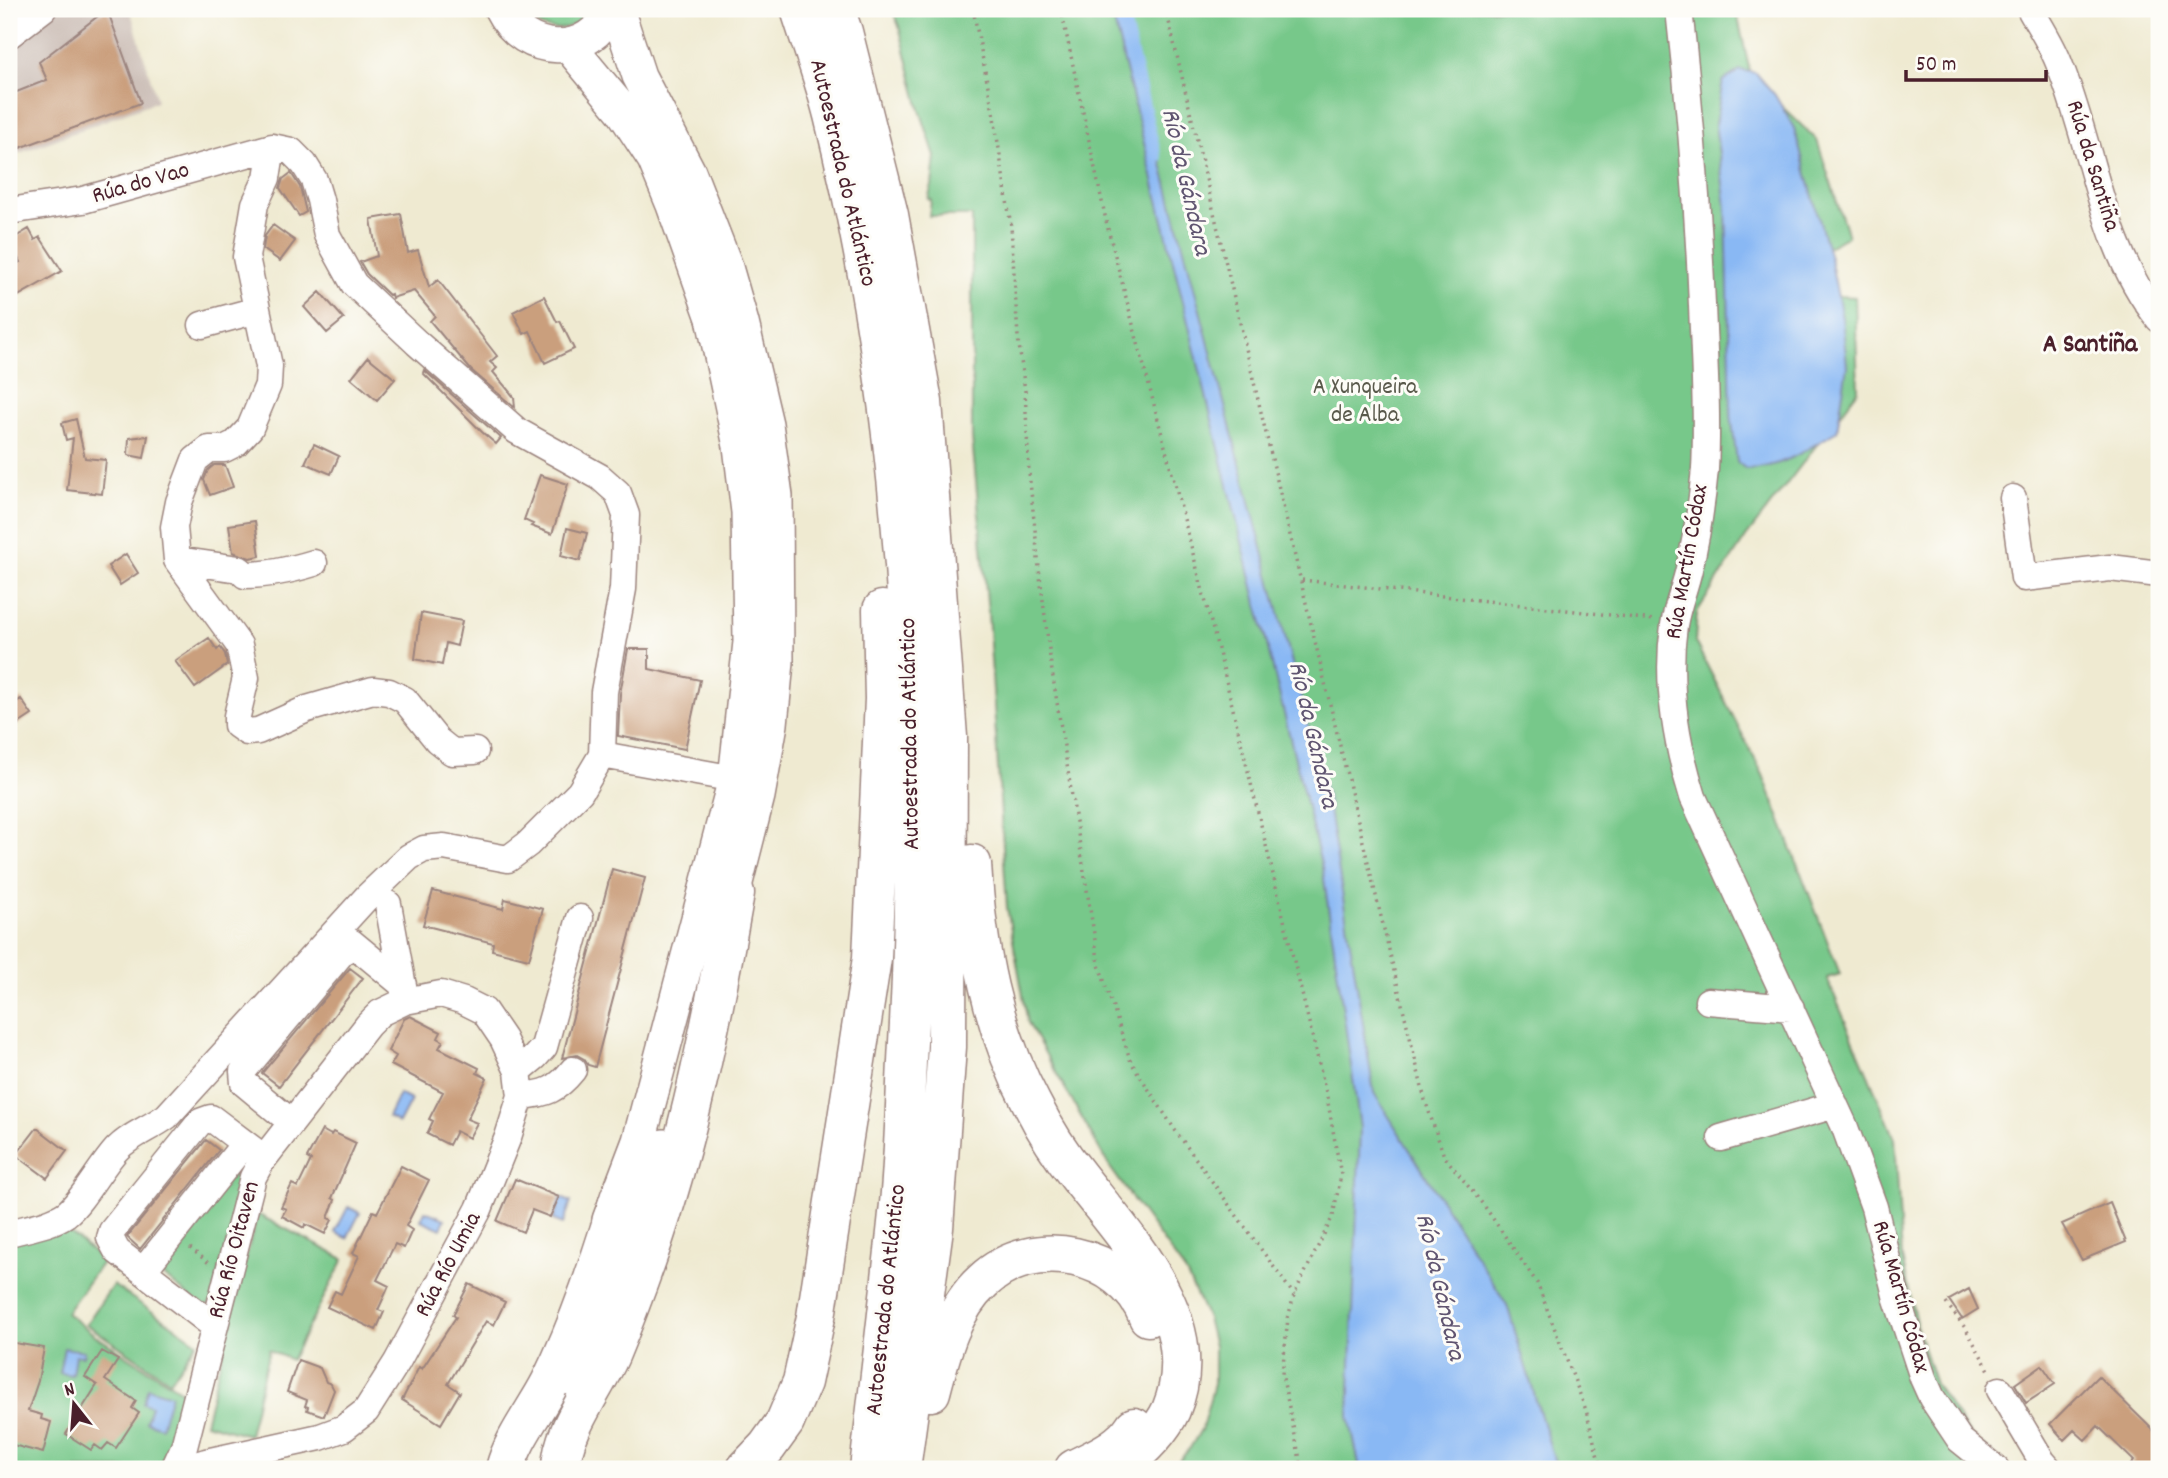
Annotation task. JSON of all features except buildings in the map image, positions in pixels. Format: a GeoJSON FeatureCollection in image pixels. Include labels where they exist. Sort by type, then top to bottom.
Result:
{"type":"FeatureCollection","features":[{"type":"Feature","properties":{"kind":"highway","name":"Autoestrada do Atlántico"},"geometry":{"type":"LineString","coordinates":[[800,9],[832,111],[873,300],[888,402],[907,586],[915,794],[914,923],[899,1202],[869,1469]]}},
{"type":"Feature","properties":{"kind":"highway","name":"Autoestrada do Atlántico"},"geometry":{"type":"LineString","coordinates":[[835,9],[844,32],[889,215],[923,402],[948,737],[947,1046],[934,1227],[901,1469]]}},
{"type":"Feature","properties":{"kind":"highway"},"geometry":{"type":"LineString","coordinates":[[746,1469],[767,1447],[785,1422],[802,1382],[816,1317],[872,958],[884,699],[873,300]]}},
{"type":"Feature","properties":{"kind":"highway"},"geometry":{"type":"LineString","coordinates":[[923,402],[944,471],[975,920],[996,1017],[1032,1105],[1076,1174],[1128,1239],[1166,1301],[1179,1339],[1179,1380],[1170,1411],[1143,1449],[1118,1469]]}},
{"type":"Feature","properties":{"kind":"highway"},"geometry":{"type":"LineString","coordinates":[[561,1469],[562,1457],[573,1426],[615,1342],[647,1259],[680,1160],[715,1010],[735,893]]}},
{"type":"Feature","properties":{"kind":"highway"},"geometry":{"type":"LineString","coordinates":[[505,1469],[511,1452],[550,1384],[587,1300],[620,1196]]}},
{"type":"Feature","properties":{"kind":"highway"},"geometry":{"type":"LineString","coordinates":[[918,1469],[925,1415],[942,1350],[959,1312],[983,1281],[1013,1262],[1034,1256],[1068,1254],[1091,1261],[1118,1275],[1145,1308],[1154,1333],[1156,1351],[1156,1375],[1148,1399],[1128,1435],[1104,1454],[1074,1469]]}},
{"type":"Feature","properties":{"kind":"main road"},"geometry":{"type":"LineString","coordinates":[[499,12],[518,32],[533,42],[550,46],[568,45],[584,39],[597,30],[611,9]]}},
{"type":"Feature","properties":{"kind":"main road"},"geometry":{"type":"LineString","coordinates":[[521,1469],[590,1341],[628,1254],[664,1147],[735,893],[758,796],[778,662],[776,496],[766,424],[742,323],[725,264],[689,172],[639,76],[617,9]]}},
{"type":"Feature","properties":{"kind":"main road"},"geometry":{"type":"LineString","coordinates":[[492,1469],[530,1399],[620,1196],[639,1141],[735,779],[750,642],[748,512],[740,446],[713,318],[654,159],[622,110],[568,45]]}},
{"type":"Feature","properties":{"kind":"street"},"geometry":{"type":"LineString","coordinates":[[9,35],[43,9]]}},
{"type":"Feature","properties":{"kind":"street","name":"Rúa Martín Códax"},"geometry":{"type":"LineString","coordinates":[[1679,9],[1696,180],[1706,396],[1705,468],[1700,513],[1690,568],[1674,623],[1672,648],[1674,715],[1682,762],[1693,797],[1835,1105],[1874,1207],[1897,1299],[1927,1388],[1960,1440],[1996,1469]]}},
{"type":"Feature","properties":{"kind":"street","name":"Rúa da Santiña"},"geometry":{"type":"LineString","coordinates":[[2030,9],[2060,64],[2119,252],[2136,286],[2159,319]]}},
{"type":"Feature","properties":{"kind":"street"},"geometry":{"type":"LineString","coordinates":[[9,1233],[49,1223],[67,1213],[117,1149],[167,1116],[367,897],[410,857],[424,849],[444,847],[508,859],[528,844],[580,792],[602,755],[604,692],[623,589],[626,515],[618,493],[600,477],[517,431],[354,284],[327,235],[314,180],[304,164],[291,151],[271,148],[267,178],[255,204],[246,257],[270,366],[268,385],[250,428],[236,443],[224,449],[209,449],[195,460],[179,502],[174,527],[177,560],[239,645],[246,678],[237,725],[247,732],[258,731],[307,709],[373,690],[389,692],[405,700],[437,740],[452,752],[475,751]]}},
{"type":"Feature","properties":{"kind":"street","name":"Rúa do Vao"},"geometry":{"type":"LineString","coordinates":[[9,211],[83,200],[271,148]]}},
{"type":"Feature","properties":{"kind":"street"},"geometry":{"type":"LineString","coordinates":[[202,325],[257,310]]}},
{"type":"Feature","properties":{"kind":"street"},"geometry":{"type":"LineString","coordinates":[[2013,498],[2024,578],[2110,568],[2159,574]]}},
{"type":"Feature","properties":{"kind":"street"},"geometry":{"type":"LineString","coordinates":[[177,560],[239,569],[245,575],[291,570],[314,563]]}},
{"type":"Feature","properties":{"kind":"street"},"geometry":{"type":"LineString","coordinates":[[602,755],[735,779]]}},
{"type":"Feature","properties":{"kind":"street"},"geometry":{"type":"LineString","coordinates":[[388,904],[404,993]]}},
{"type":"Feature","properties":{"kind":"street"},"geometry":{"type":"LineString","coordinates":[[519,1083],[544,1047],[580,918]]}},
{"type":"Feature","properties":{"kind":"street"},"geometry":{"type":"LineString","coordinates":[[291,1122],[244,1083],[243,1071],[351,942],[404,993],[441,994],[464,1001],[484,1012],[503,1039],[519,1083],[541,1095],[562,1085],[573,1070]]}},
{"type":"Feature","properties":{"kind":"street","name":"Rúa Río Oitaven"},"geometry":{"type":"LineString","coordinates":[[174,1469],[184,1447],[253,1177],[254,1151],[291,1122],[368,1026],[404,993]]}},
{"type":"Feature","properties":{"kind":"street"},"geometry":{"type":"LineString","coordinates":[[1708,1002],[1791,1008]]}},
{"type":"Feature","properties":{"kind":"street","name":"Rúa Río Umia"},"geometry":{"type":"LineString","coordinates":[[184,1469],[206,1462],[281,1458],[344,1428],[366,1411],[397,1362],[479,1209],[508,1137],[519,1083]]}},
{"type":"Feature","properties":{"kind":"street"},"geometry":{"type":"LineString","coordinates":[[1721,1138],[1835,1105]]}},
{"type":"Feature","properties":{"kind":"street"},"geometry":{"type":"LineString","coordinates":[[143,1271],[172,1234],[254,1151],[211,1118],[200,1122],[111,1231],[110,1238],[117,1251],[214,1326]]}},
{"type":"Feature","properties":{"kind":"street"},"geometry":{"type":"LineString","coordinates":[[2000,1390],[2049,1469]]}},
{"type":"Feature","properties":{"kind":"path"},"geometry":{"type":"LineString","coordinates":[[973,9],[1011,226],[1029,472],[1039,568],[1051,665],[1099,965],[1131,1062],[1175,1130],[1294,1295]]}},
{"type":"Feature","properties":{"kind":"path"},"geometry":{"type":"LineString","coordinates":[[1060,9],[1107,225],[1223,668],[1327,1097],[1341,1175],[1333,1216],[1294,1295],[1288,1318],[1282,1374],[1302,1469]]}},
{"type":"Feature","properties":{"kind":"path"},"geometry":{"type":"LineString","coordinates":[[1166,9],[1425,1100],[1444,1156],[1485,1207],[1537,1283],[1586,1410],[1601,1469]]}},
{"type":"Feature","properties":{"kind":"path"},"geometry":{"type":"LineString","coordinates":[[1302,580],[1674,623]]}},
{"type":"Feature","properties":{"kind":"path"},"geometry":{"type":"LineString","coordinates":[[172,1234],[227,1276]]}},
{"type":"Feature","properties":{"kind":"path"},"geometry":{"type":"LineString","coordinates":[[1946,1303],[1966,1329],[2000,1390]]}},
{"type":"Feature","properties":{"kind":"shaded area"},"geometry":{"type":"Polygon","coordinates":[[[9,9],[130,9],[157,101],[9,157],[9,9]]]}},
{"type":"Feature","properties":{"kind":"green space"},"geometry":{"type":"Polygon","coordinates":[[[521,9],[591,9],[575,24],[556,29],[537,24],[521,9]]]}},
{"type":"Feature","properties":{"kind":"green space","name":"A Xunqueira de Alba"},"geometry":{"type":"Polygon","coordinates":[[[892,9],[1736,9],[1751,77],[1817,140],[1848,236],[1803,261],[1820,295],[1855,297],[1858,391],[1746,537],[1697,612],[1695,642],[1763,775],[1840,974],[1827,978],[1895,1138],[1902,1258],[1918,1332],[1935,1384],[1970,1435],[2011,1469],[1172,1469],[1190,1448],[1202,1428],[1214,1384],[1214,1346],[1207,1318],[1186,1273],[1109,1166],[1028,1023],[1007,908],[988,613],[972,438],[972,216],[929,216],[931,200],[928,199],[935,156],[892,9]]]}},
{"type":"Feature","properties":{"kind":"green space"},"geometry":{"type":"Polygon","coordinates":[[[240,1162],[247,1168],[211,1303],[203,1308],[159,1272],[240,1162]]]}},
{"type":"Feature","properties":{"kind":"green space"},"geometry":{"type":"Polygon","coordinates":[[[257,1214],[344,1259],[291,1360],[269,1350],[249,1435],[205,1423],[257,1214]]]}},
{"type":"Feature","properties":{"kind":"green space"},"geometry":{"type":"Polygon","coordinates":[[[63,1227],[103,1261],[66,1313],[99,1338],[186,1394],[175,1435],[158,1469],[9,1469],[10,1241],[63,1227]]]}},
{"type":"Feature","properties":{"kind":"green space"},"geometry":{"type":"Polygon","coordinates":[[[113,1285],[197,1342],[170,1381],[86,1324],[113,1285]]]}},
{"type":"Feature","properties":{"kind":"water"},"geometry":{"type":"Polygon","coordinates":[[[1111,9],[1126,9],[1159,153],[1327,797],[1374,1093],[1507,1305],[1557,1469],[1360,1469],[1349,1417],[1360,1128],[1323,872],[1111,9]]]}},
{"type":"Feature","properties":{"kind":"water"},"geometry":{"type":"Polygon","coordinates":[[[1740,70],[1756,73],[1775,95],[1794,128],[1831,262],[1842,318],[1847,366],[1837,431],[1783,462],[1746,469],[1737,462],[1731,415],[1726,207],[1715,124],[1723,81],[1740,70]]]}},
{"type":"Feature","properties":{"kind":"water"},"geometry":{"type":"Polygon","coordinates":[[[399,1094],[411,1100],[399,1123],[388,1117],[399,1094]]]}},
{"type":"Feature","properties":{"kind":"water"},"geometry":{"type":"Polygon","coordinates":[[[561,1198],[571,1202],[563,1224],[553,1220],[561,1198]]]}},
{"type":"Feature","properties":{"kind":"water"},"geometry":{"type":"Polygon","coordinates":[[[348,1207],[360,1213],[347,1238],[335,1232],[348,1207]]]}},
{"type":"Feature","properties":{"kind":"water"},"geometry":{"type":"Polygon","coordinates":[[[425,1211],[445,1219],[441,1229],[421,1220],[425,1211]]]}},
{"type":"Feature","properties":{"kind":"water"},"geometry":{"type":"Polygon","coordinates":[[[64,1348],[84,1351],[83,1356],[75,1355],[72,1375],[59,1373],[64,1348]]]}},
{"type":"Feature","properties":{"kind":"water"},"geometry":{"type":"Polygon","coordinates":[[[148,1388],[171,1395],[161,1427],[146,1422],[151,1406],[143,1403],[148,1388]]]}},
{"type":"Feature","properties":{"kind":"waterway","name":"Río da Gándara"},"geometry":{"type":"LineString","coordinates":[[1125,9],[1160,159]]}},
{"type":"Feature","properties":{"kind":"district","name":"A Santiña"},"geometry":{"type":"Point","coordinates":[2090,345]}}]}
